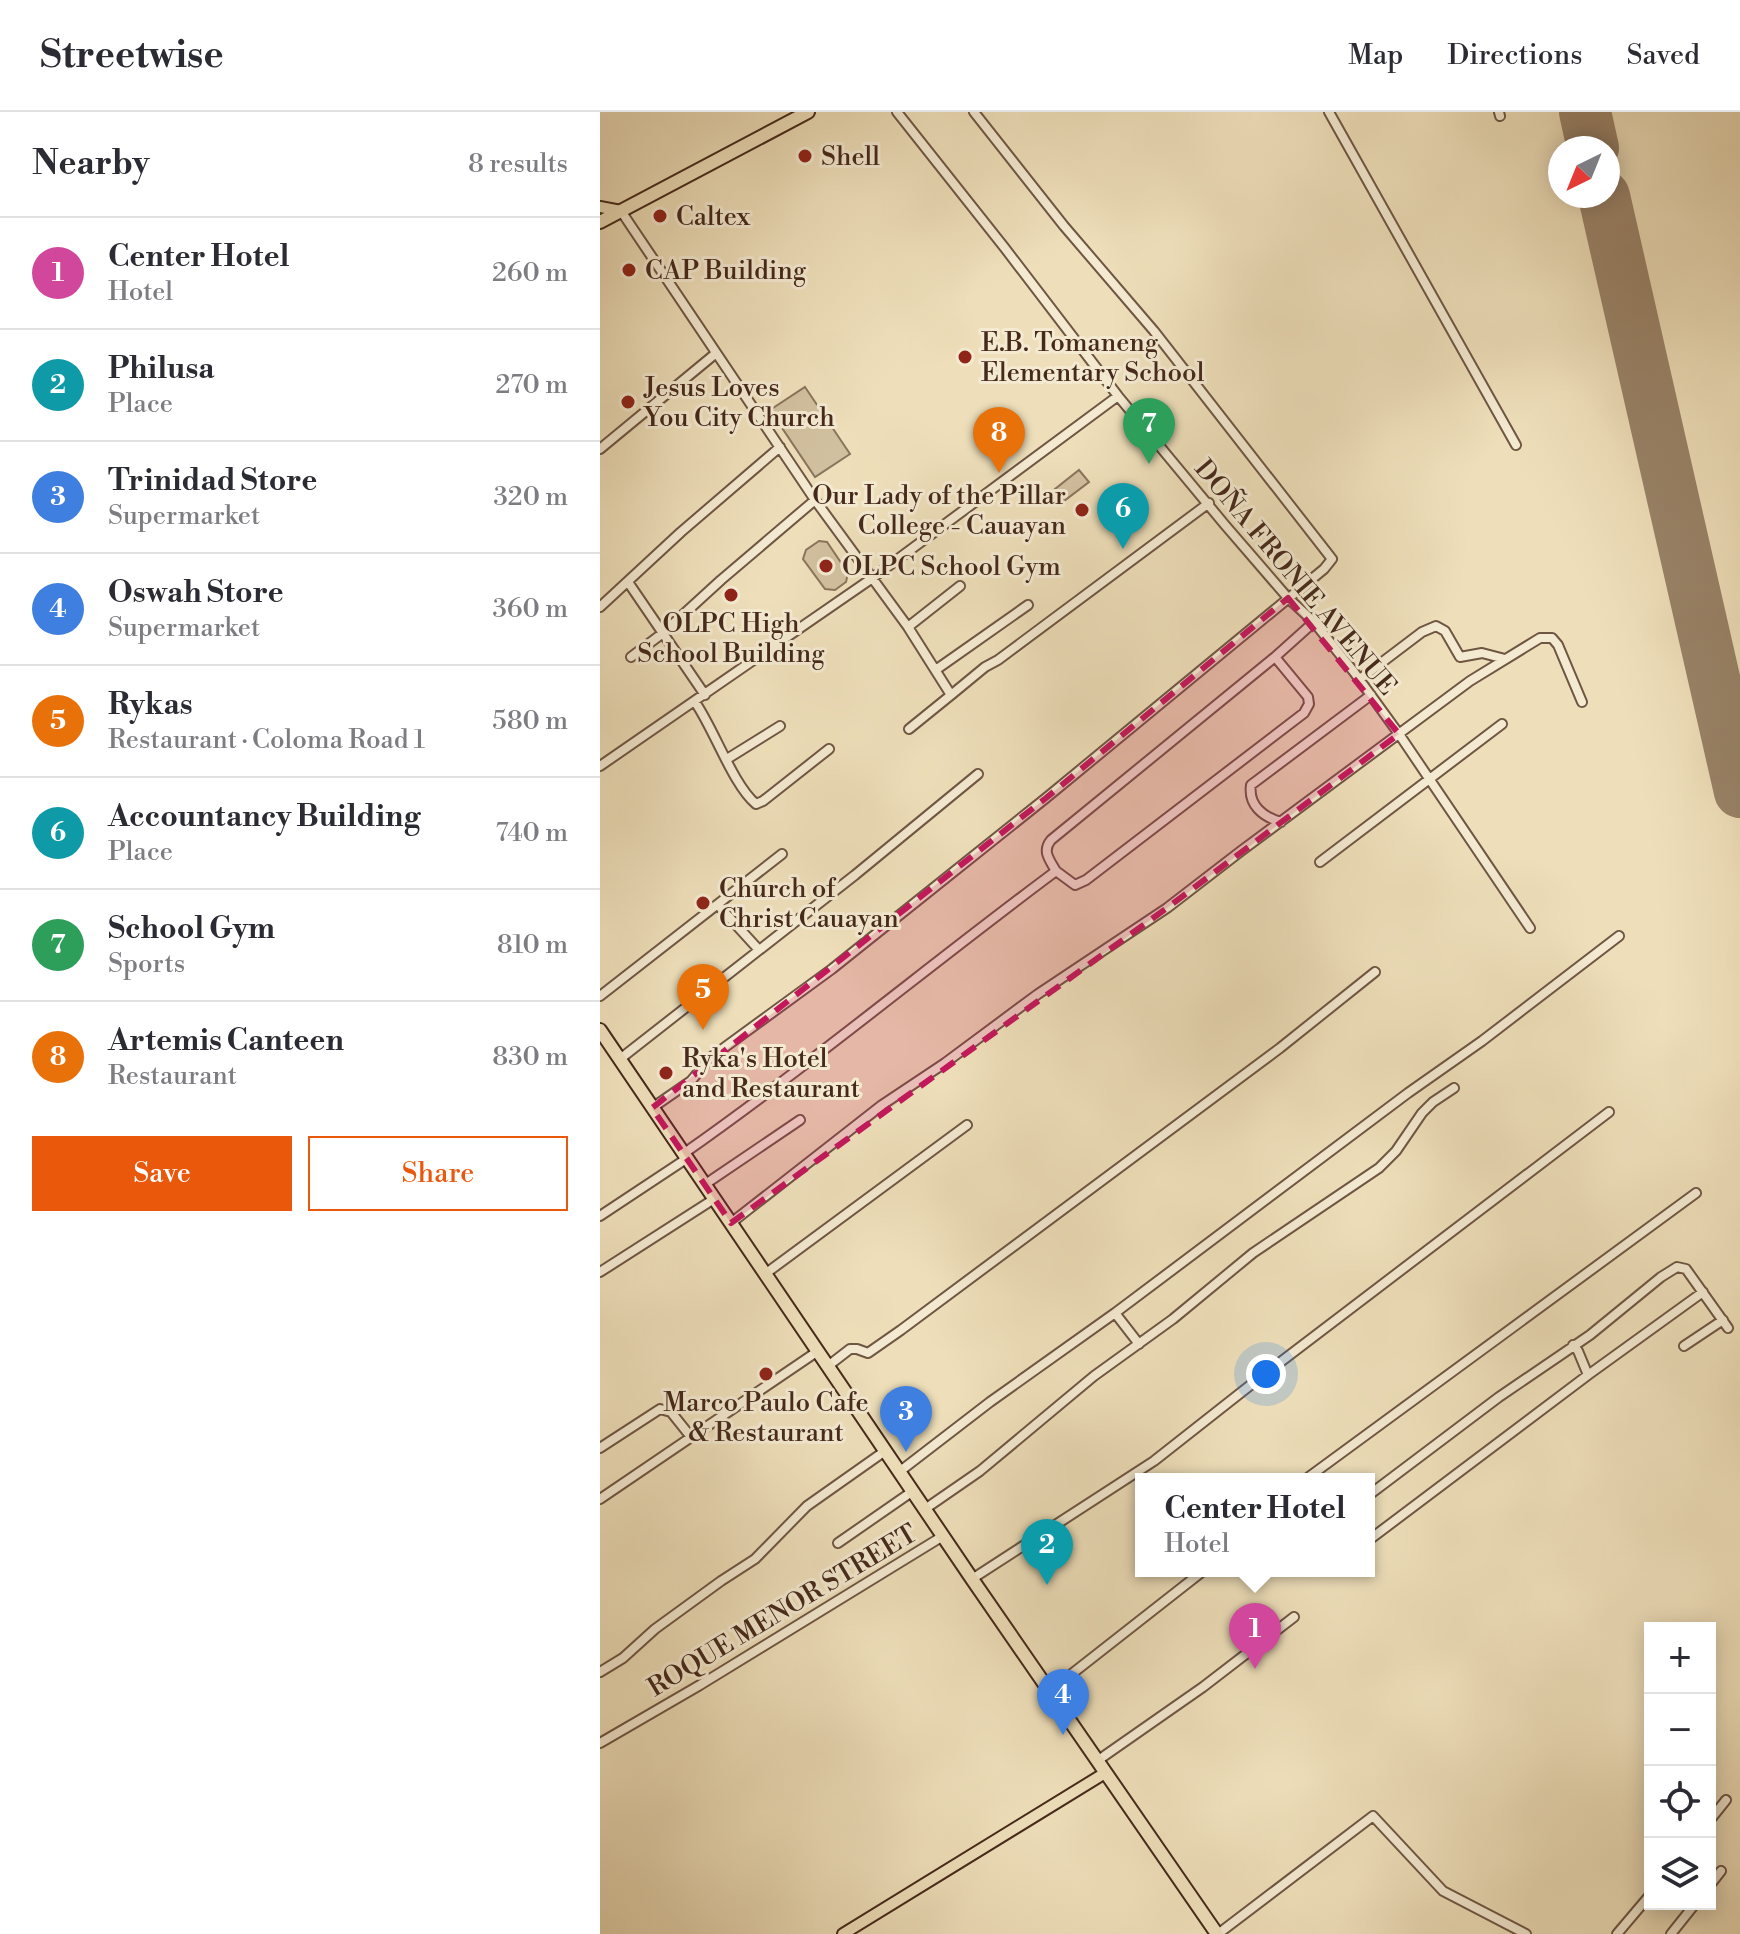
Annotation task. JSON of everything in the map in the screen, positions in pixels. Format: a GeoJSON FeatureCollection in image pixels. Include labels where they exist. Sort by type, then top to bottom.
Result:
{"type":"FeatureCollection","features":[{"type":"Feature","properties":{"kind":"highway"},"geometry":{"type":"LineString","coordinates":[[600,222],[808,112]]}},
{"type":"Feature","properties":{"kind":"highway"},"geometry":{"type":"LineString","coordinates":[[600,1030],[1217,1934]]}},
{"type":"Feature","properties":{"kind":"main road"},"geometry":{"type":"LineString","coordinates":[[600,207],[621,211]]}},
{"type":"Feature","properties":{"kind":"main road"},"geometry":{"type":"LineString","coordinates":[[843,1934],[1105,1773]]}},
{"type":"Feature","properties":{"kind":"street","name":"DOÑA FRONIE AVENUE"},"geometry":{"type":"LineString","coordinates":[[897,112],[1118,396],[1360,679],[1530,928]]}},
{"type":"Feature","properties":{"kind":"street"},"geometry":{"type":"LineString","coordinates":[[652,1108],[693,1079],[710,1058],[832,969],[1034,808],[1332,559],[1154,331],[1064,226],[974,112]]}},
{"type":"Feature","properties":{"kind":"street"},"geometry":{"type":"LineString","coordinates":[[1329,112],[1516,445]]}},
{"type":"Feature","properties":{"kind":"street"},"geometry":{"type":"LineString","coordinates":[[621,211],[815,500],[937,669],[951,695]]}},
{"type":"Feature","properties":{"kind":"street"},"geometry":{"type":"LineString","coordinates":[[600,449],[715,354]]}},
{"type":"Feature","properties":{"kind":"street"},"geometry":{"type":"LineString","coordinates":[[600,766],[871,579],[1118,396]]}},
{"type":"Feature","properties":{"kind":"street"},"geometry":{"type":"LineString","coordinates":[[600,607],[780,447]]}},
{"type":"Feature","properties":{"kind":"street"},"geometry":{"type":"LineString","coordinates":[[631,657],[663,633],[815,500]]}},
{"type":"Feature","properties":{"kind":"street"},"geometry":{"type":"LineString","coordinates":[[909,729],[985,667],[1209,503]]}},
{"type":"Feature","properties":{"kind":"street"},"geometry":{"type":"LineString","coordinates":[[628,582],[705,695]]}},
{"type":"Feature","properties":{"kind":"street"},"geometry":{"type":"LineString","coordinates":[[908,627],[960,586]]}},
{"type":"Feature","properties":{"kind":"street"},"geometry":{"type":"LineString","coordinates":[[937,669],[1028,605]]}},
{"type":"Feature","properties":{"kind":"street"},"geometry":{"type":"LineString","coordinates":[[1275,657],[1308,697],[1309,704],[1304,713],[1086,880],[1075,885],[1056,871],[1046,852],[1051,840],[1314,622]]}},
{"type":"Feature","properties":{"kind":"street"},"geometry":{"type":"LineString","coordinates":[[1360,679],[1422,632],[1436,626],[1445,631],[1460,657],[1482,653],[1505,659]]}},
{"type":"Feature","properties":{"kind":"street"},"geometry":{"type":"LineString","coordinates":[[731,1223],[882,1105],[1038,994],[1127,937],[1505,659],[1540,638],[1552,638],[1558,645],[1582,702]]}},
{"type":"Feature","properties":{"kind":"street"},"geometry":{"type":"LineString","coordinates":[[1281,822],[1269,819],[1255,806],[1250,793],[1251,785],[1371,695]]}},
{"type":"Feature","properties":{"kind":"street"},"geometry":{"type":"LineString","coordinates":[[695,702],[756,804],[829,749]]}},
{"type":"Feature","properties":{"kind":"street"},"geometry":{"type":"LineString","coordinates":[[1320,862],[1502,724]]}},
{"type":"Feature","properties":{"kind":"street"},"geometry":{"type":"LineString","coordinates":[[727,759],[780,726]]}},
{"type":"Feature","properties":{"kind":"street"},"geometry":{"type":"LineString","coordinates":[[620,1059],[855,875],[978,774]]}},
{"type":"Feature","properties":{"kind":"street"},"geometry":{"type":"LineString","coordinates":[[600,996],[782,854]]}},
{"type":"Feature","properties":{"kind":"street"},"geometry":{"type":"LineString","coordinates":[[600,1216],[784,1083],[898,991],[1056,871]]}},
{"type":"Feature","properties":{"kind":"street"},"geometry":{"type":"LineString","coordinates":[[718,905],[759,950]]}},
{"type":"Feature","properties":{"kind":"street"},"geometry":{"type":"LineString","coordinates":[[899,1472],[1482,1041],[1619,936]]}},
{"type":"Feature","properties":{"kind":"street"},"geometry":{"type":"LineString","coordinates":[[828,1366],[850,1349],[868,1353],[901,1330],[1280,1048],[1375,972]]}},
{"type":"Feature","properties":{"kind":"street"},"geometry":{"type":"LineString","coordinates":[[925,1509],[980,1471],[1094,1376],[1253,1253],[1379,1168],[1433,1102],[1454,1088]]}},
{"type":"Feature","properties":{"kind":"street"},"geometry":{"type":"LineString","coordinates":[[1135,1473],[1609,1112]]}},
{"type":"Feature","properties":{"kind":"street"},"geometry":{"type":"LineString","coordinates":[[704,1185],[800,1120]]}},
{"type":"Feature","properties":{"kind":"street"},"geometry":{"type":"LineString","coordinates":[[765,1274],[967,1125]]}},
{"type":"Feature","properties":{"kind":"street"},"geometry":{"type":"LineString","coordinates":[[1314,1473],[1696,1193]]}},
{"type":"Feature","properties":{"kind":"street"},"geometry":{"type":"LineString","coordinates":[[600,1272],[714,1199]]}},
{"type":"Feature","properties":{"kind":"street"},"geometry":{"type":"LineString","coordinates":[[1375,1490],[1677,1267],[1686,1269],[1726,1324],[1684,1346]]}},
{"type":"Feature","properties":{"kind":"street"},"geometry":{"type":"LineString","coordinates":[[1375,1535],[1703,1292]]}},
{"type":"Feature","properties":{"kind":"street"},"geometry":{"type":"LineString","coordinates":[[1115,1313],[1139,1344]]}},
{"type":"Feature","properties":{"kind":"street"},"geometry":{"type":"LineString","coordinates":[[1573,1345],[1588,1375]]}},
{"type":"Feature","properties":{"kind":"street"},"geometry":{"type":"LineString","coordinates":[[600,1499],[818,1351]]}},
{"type":"Feature","properties":{"kind":"street"},"geometry":{"type":"LineString","coordinates":[[600,1448],[660,1409],[671,1412],[691,1437]]}},
{"type":"Feature","properties":{"kind":"street"},"geometry":{"type":"LineString","coordinates":[[600,1672],[755,1559],[807,1506],[885,1451]]}},
{"type":"Feature","properties":{"kind":"street"},"geometry":{"type":"LineString","coordinates":[[972,1579],[1135,1473]]}},
{"type":"Feature","properties":{"kind":"street"},"geometry":{"type":"LineString","coordinates":[[838,1543],[913,1491]]}},
{"type":"Feature","properties":{"kind":"street","name":"ROQUE MENOR STREET"},"geometry":{"type":"LineString","coordinates":[[600,1743],[943,1536]]}},
{"type":"Feature","properties":{"kind":"street"},"geometry":{"type":"LineString","coordinates":[[1050,1691],[1195,1577]]}},
{"type":"Feature","properties":{"kind":"street"},"geometry":{"type":"LineString","coordinates":[[1097,1761],[1203,1687],[1294,1617]]}},
{"type":"Feature","properties":{"kind":"street"},"geometry":{"type":"LineString","coordinates":[[1716,1812],[1726,1800]]}},
{"type":"Feature","properties":{"kind":"street"},"geometry":{"type":"LineString","coordinates":[[1217,1934],[1373,1816],[1443,1891],[1526,1934]]}},
{"type":"Feature","properties":{"kind":"street"},"geometry":{"type":"LineString","coordinates":[[1716,1877],[1721,1871]]}},
{"type":"Feature","properties":{"kind":"street"},"geometry":{"type":"LineString","coordinates":[[1617,1934],[1644,1902]]}},
{"type":"Feature","properties":{"kind":"street"},"geometry":{"type":"LineString","coordinates":[[1671,1934],[1690,1910]]}},
{"type":"Feature","properties":{"kind":"highlighted area"},"geometry":{"type":"Polygon","coordinates":[[[1288,598],[1399,734],[1167,908],[731,1223],[652,1108],[1046,798],[1288,598]]]}},
{"type":"Feature","properties":{"kind":"shaded area"},"geometry":{"type":"Polygon","coordinates":[[[805,387],[850,454],[815,477],[770,410],[805,387]]]}},
{"type":"Feature","properties":{"kind":"shaded area"},"geometry":{"type":"Polygon","coordinates":[[[1079,470],[1089,482],[1064,501],[1055,489],[1079,470]]]}},
{"type":"Feature","properties":{"kind":"shaded area","name":"OLPC School Gym"},"geometry":{"type":"Polygon","coordinates":[[[819,541],[827,542],[848,573],[846,582],[835,590],[825,589],[803,559],[806,550],[819,541]]]}},
{"type":"Feature","properties":{"kind":"taxiway"},"geometry":{"type":"LineString","coordinates":[[1719,700],[1726,724],[1740,736]]}},
{"type":"Feature","properties":{"kind":"taxiway"},"geometry":{"type":"LineString","coordinates":[[1739,786],[1740,766]]}},
{"type":"Feature","properties":{"kind":"runway"},"geometry":{"type":"LineString","coordinates":[[1585,112],[1590,136]]}},
{"type":"Feature","properties":{"kind":"runway"},"geometry":{"type":"LineString","coordinates":[[1607,208],[1740,792]]}},
{"type":"Feature","properties":{"kind":"place","name":"Shell"},"geometry":{"type":"Point","coordinates":[805,156]}},
{"type":"Feature","properties":{"kind":"place","name":"Caltex"},"geometry":{"type":"Point","coordinates":[660,216]}},
{"type":"Feature","properties":{"kind":"place","name":"CAP Building"},"geometry":{"type":"Point","coordinates":[629,270]}},
{"type":"Feature","properties":{"kind":"place","name":"E.B. Tomaneng Elementary School"},"geometry":{"type":"Point","coordinates":[965,357]}},
{"type":"Feature","properties":{"kind":"place","name":"Jesus Loves You City Church"},"geometry":{"type":"Point","coordinates":[628,402]}},
{"type":"Feature","properties":{"kind":"place","name":"School Gym"},"geometry":{"type":"Point","coordinates":[1149,464]}},
{"type":"Feature","properties":{"kind":"place","name":"Artemis Canteen"},"geometry":{"type":"Point","coordinates":[999,473]}},
{"type":"Feature","properties":{"kind":"place","name":"Our Lady of the Pillar College - Cauayan"},"geometry":{"type":"Point","coordinates":[1082,510]}},
{"type":"Feature","properties":{"kind":"place","name":"Accountancy Building"},"geometry":{"type":"Point","coordinates":[1123,549]}},
{"type":"Feature","properties":{"kind":"place","name":"OLPC School Gym"},"geometry":{"type":"Point","coordinates":[826,566]}},
{"type":"Feature","properties":{"kind":"place","name":"OLPC High School Building"},"geometry":{"type":"Point","coordinates":[731,595]}},
{"type":"Feature","properties":{"kind":"place","name":"Church of Christ Cauayan"},"geometry":{"type":"Point","coordinates":[703,903]}},
{"type":"Feature","properties":{"kind":"place","name":"Rykas"},"geometry":{"type":"Point","coordinates":[703,1030]}},
{"type":"Feature","properties":{"kind":"place","name":"Ryka's Hotel and Restaurant"},"geometry":{"type":"Point","coordinates":[666,1073]}},
{"type":"Feature","properties":{"kind":"place","name":"Marco Paulo Cafe & Restaurant"},"geometry":{"type":"Point","coordinates":[766,1374]}},
{"type":"Feature","properties":{"kind":"place","name":"Trinidad Store"},"geometry":{"type":"Point","coordinates":[906,1452]}},
{"type":"Feature","properties":{"kind":"place","name":"Philusa"},"geometry":{"type":"Point","coordinates":[1047,1585]}},
{"type":"Feature","properties":{"kind":"place","name":"Center Hotel"},"geometry":{"type":"Point","coordinates":[1255,1669]}},
{"type":"Feature","properties":{"kind":"place","name":"Oswah Store"},"geometry":{"type":"Point","coordinates":[1063,1735]}}]}
